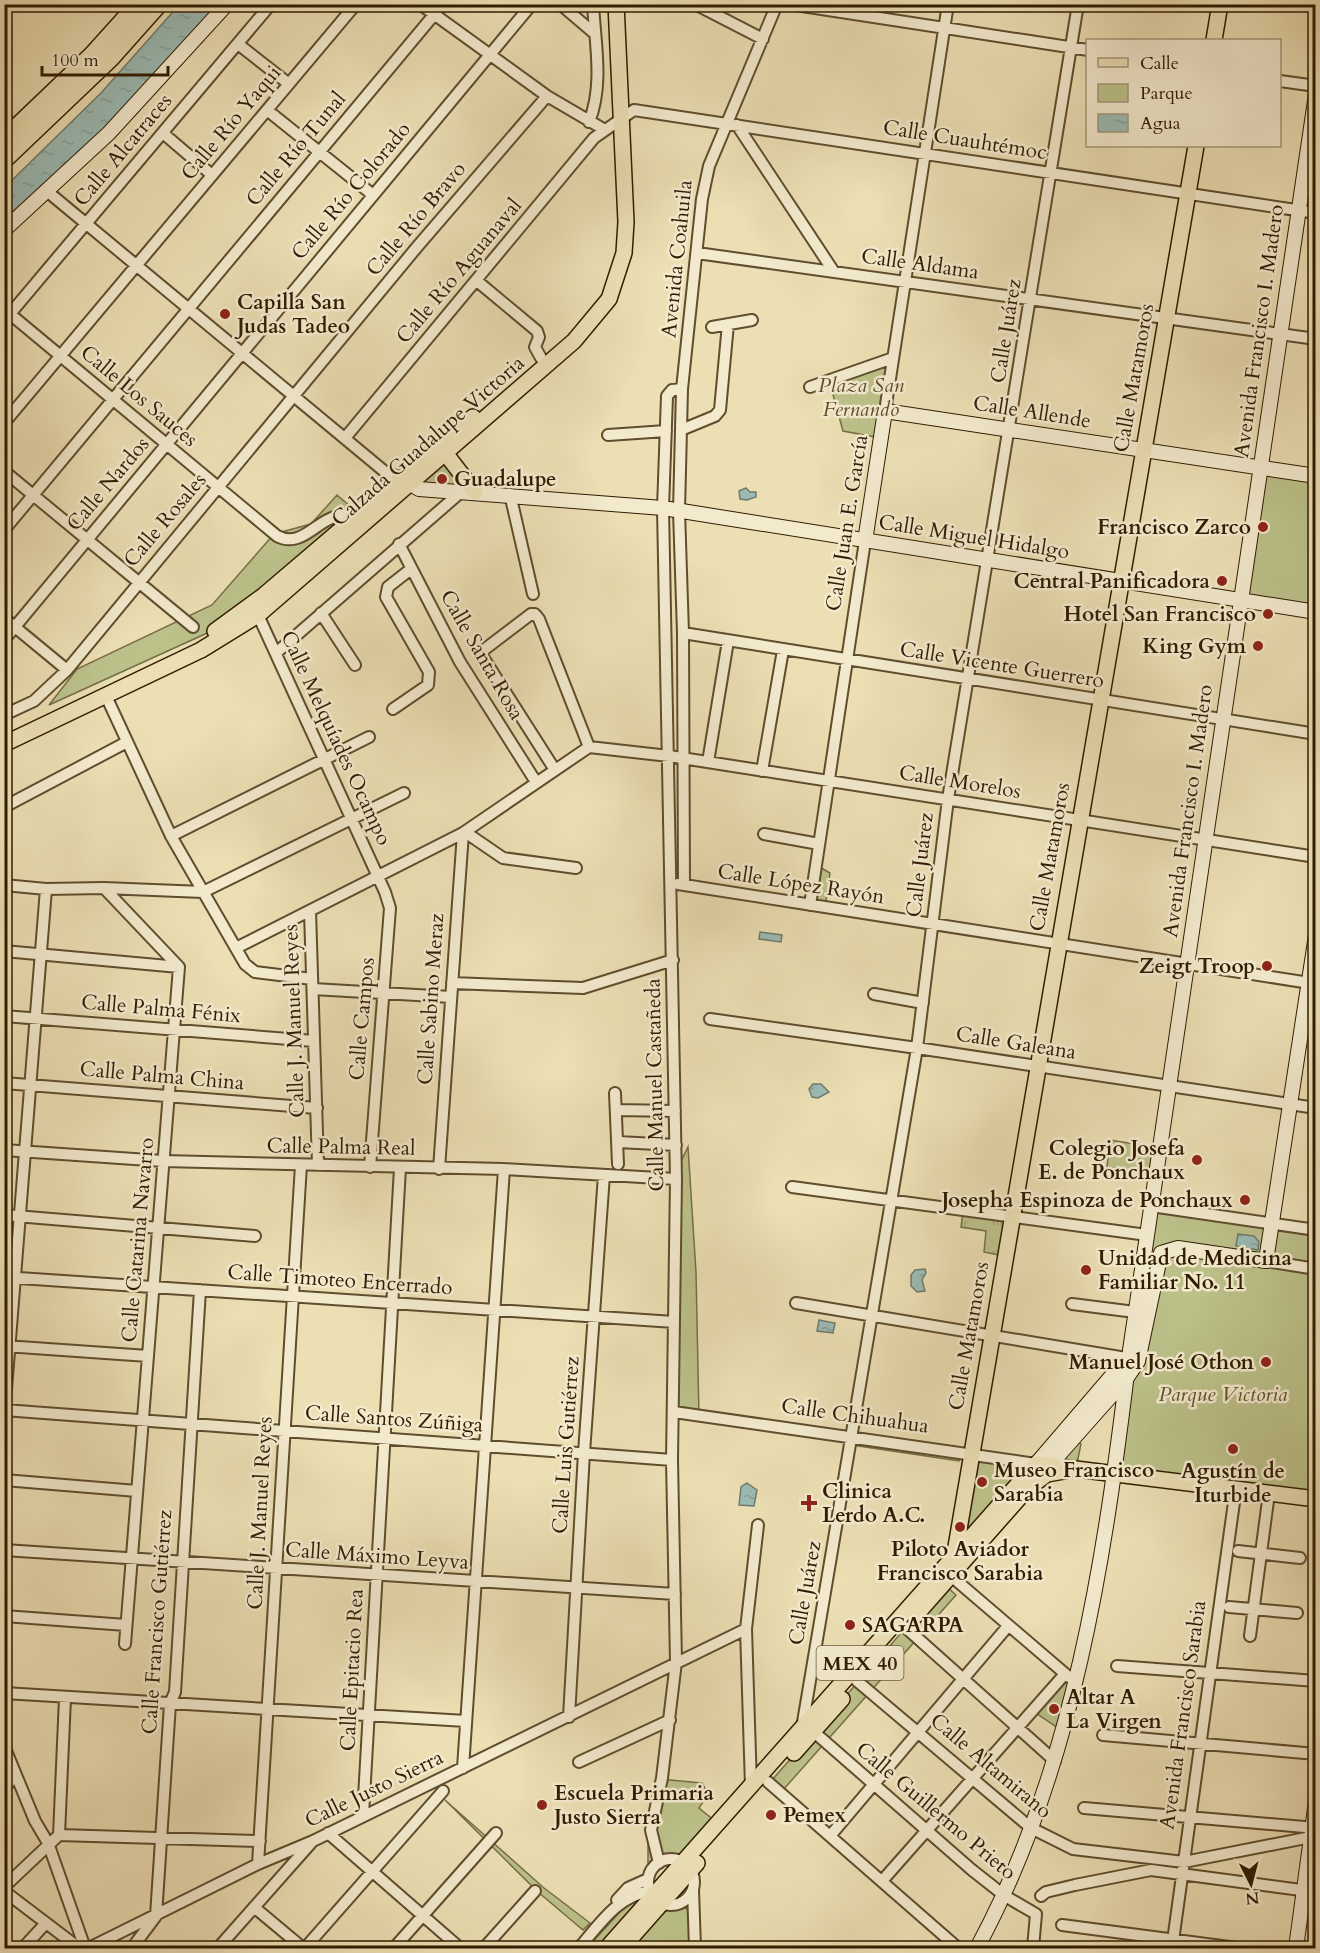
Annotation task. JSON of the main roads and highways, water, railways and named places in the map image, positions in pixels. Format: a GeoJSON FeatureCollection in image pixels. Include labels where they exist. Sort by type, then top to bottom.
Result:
{"type":"FeatureCollection","features":[{"type":"Feature","properties":{"kind":"highway"},"geometry":{"type":"LineString","coordinates":[[4,140],[93,55],[139,4]]}},
{"type":"Feature","properties":{"kind":"highway"},"geometry":{"type":"LineString","coordinates":[[4,159],[110,58],[158,4]]}},
{"type":"Feature","properties":{"kind":"main road"},"geometry":{"type":"LineString","coordinates":[[4,230],[48,192],[153,88],[227,4]]}},
{"type":"Feature","properties":{"kind":"main road","name":"Calzada Guadalupe Victoria"},"geometry":{"type":"LineString","coordinates":[[4,744],[201,650],[258,615],[541,358],[592,308],[610,273],[617,230],[606,4]]}},
{"type":"Feature","properties":{"kind":"main road","name":"Calzada Guadalupe Victoria"},"geometry":{"type":"LineString","coordinates":[[4,733],[220,627],[246,610],[355,518],[446,454],[574,341],[609,299],[619,274],[626,239],[613,125],[616,4]]}},
{"type":"Feature","properties":{"kind":"main road"},"geometry":{"type":"LineString","coordinates":[[1214,39],[1220,4]]}},
{"type":"Feature","properties":{"kind":"main road","name":"Avenida Francisco I. Madero"},"geometry":{"type":"LineString","coordinates":[[1133,1359],[1135,1312],[1316,94]]}},
{"type":"Feature","properties":{"kind":"main road","name":"Calle Matamoros"},"geometry":{"type":"LineString","coordinates":[[951,1576],[952,1558],[1078,820],[1196,147]]}},
{"type":"Feature","properties":{"kind":"main road","name":"Calle Allende"},"geometry":{"type":"LineString","coordinates":[[885,411],[1316,476]]}},
{"type":"Feature","properties":{"kind":"main road","name":"Calle Juan E. García"},"geometry":{"type":"LineString","coordinates":[[865,541],[885,411]]}},
{"type":"Feature","properties":{"kind":"main road"},"geometry":{"type":"LineString","coordinates":[[446,454],[468,492]]}},
{"type":"Feature","properties":{"kind":"main road","name":"Calle Miguel Hidalgo"},"geometry":{"type":"LineString","coordinates":[[401,485],[423,495],[446,491],[510,494],[663,508],[1316,612]]}},
{"type":"Feature","properties":{"kind":"main road"},"geometry":{"type":"LineString","coordinates":[[1312,983],[1316,935]]}},
{"type":"Feature","properties":{"kind":"main road","name":"MEX 40"},"geometry":{"type":"LineString","coordinates":[[608,1948],[768,1782],[952,1558],[1126,1379],[1161,1253],[1178,1248],[1266,1261],[1312,983]]}},
{"type":"Feature","properties":{"kind":"main road","name":"MEX 40"},"geometry":{"type":"LineString","coordinates":[[687,1867],[751,1786],[857,1681],[951,1576],[1133,1359]]}},
{"type":"Feature","properties":{"kind":"main road"},"geometry":{"type":"LineString","coordinates":[[977,1948],[1005,1896],[1055,1761],[1070,1677],[1114,1474],[1126,1379]]}},
{"type":"Feature","properties":{"kind":"main road","name":"Calle Chihuahua"},"geometry":{"type":"LineString","coordinates":[[1043,1465],[1316,1499]]}},
{"type":"Feature","properties":{"kind":"main road"},"geometry":{"type":"LineString","coordinates":[[1023,1492],[1047,1474],[1072,1469]]}},
{"type":"Feature","properties":{"kind":"main road"},"geometry":{"type":"LineString","coordinates":[[1296,1948],[1309,1892],[1316,1801]]}},
{"type":"Feature","properties":{"kind":"main road","name":"MEX 40"},"geometry":{"type":"LineString","coordinates":[[622,1948],[655,1897]]}},
{"type":"Feature","properties":{"kind":"water"},"geometry":{"type":"Polygon","coordinates":[[[179,5],[220,5],[117,118],[5,223],[4,188],[101,93],[179,5]]]}},
{"type":"Feature","properties":{"kind":"water"},"geometry":{"type":"Polygon","coordinates":[[[746,488],[750,492],[756,492],[756,497],[747,500],[740,499],[739,491],[746,488]]]}},
{"type":"Feature","properties":{"kind":"water"},"geometry":{"type":"Polygon","coordinates":[[[760,932],[782,935],[781,942],[759,939],[760,932]]]}},
{"type":"Feature","properties":{"kind":"water"},"geometry":{"type":"Polygon","coordinates":[[[813,1084],[821,1084],[829,1092],[818,1098],[812,1097],[809,1089],[813,1084]]]}},
{"type":"Feature","properties":{"kind":"water"},"geometry":{"type":"Polygon","coordinates":[[[1238,1234],[1254,1236],[1259,1242],[1258,1250],[1236,1246],[1238,1234]]]}},
{"type":"Feature","properties":{"kind":"water"},"geometry":{"type":"Polygon","coordinates":[[[925,1269],[926,1273],[922,1280],[925,1291],[917,1292],[911,1286],[911,1275],[915,1270],[925,1269]]]}},
{"type":"Feature","properties":{"kind":"water"},"geometry":{"type":"Polygon","coordinates":[[[819,1320],[835,1323],[833,1333],[817,1331],[819,1320]]]}},
{"type":"Feature","properties":{"kind":"water"},"geometry":{"type":"Polygon","coordinates":[[[747,1483],[757,1490],[754,1506],[739,1505],[741,1487],[747,1483]]]}},
{"type":"Feature","properties":{"kind":"place","name":"Capilla San Judas Tadeo"},"geometry":{"type":"Point","coordinates":[225,314]}},
{"type":"Feature","properties":{"kind":"place","name":"Guadalupe"},"geometry":{"type":"Point","coordinates":[442,479]}},
{"type":"Feature","properties":{"kind":"place","name":"Francisco Zarco"},"geometry":{"type":"Point","coordinates":[1263,527]}},
{"type":"Feature","properties":{"kind":"place","name":"Central Panificadora"},"geometry":{"type":"Point","coordinates":[1222,581]}},
{"type":"Feature","properties":{"kind":"place","name":"Hotel San Francisco"},"geometry":{"type":"Point","coordinates":[1268,614]}},
{"type":"Feature","properties":{"kind":"place","name":"King Gym"},"geometry":{"type":"Point","coordinates":[1258,646]}},
{"type":"Feature","properties":{"kind":"place","name":"Zeigt Troop"},"geometry":{"type":"Point","coordinates":[1267,966]}},
{"type":"Feature","properties":{"kind":"place","name":"Colegio Josefa E. de Ponchaux"},"geometry":{"type":"Point","coordinates":[1197,1160]}},
{"type":"Feature","properties":{"kind":"place","name":"Josepha Espinoza de Ponchaux"},"geometry":{"type":"Point","coordinates":[1245,1200]}},
{"type":"Feature","properties":{"kind":"place","name":"Unidad de Medicina Familiar No. 11"},"geometry":{"type":"Point","coordinates":[1086,1270]}},
{"type":"Feature","properties":{"kind":"place","name":"Manuel José Othon"},"geometry":{"type":"Point","coordinates":[1266,1362]}},
{"type":"Feature","properties":{"kind":"place","name":"Agustín de Iturbide"},"geometry":{"type":"Point","coordinates":[1233,1449]}},
{"type":"Feature","properties":{"kind":"place","name":"Museo Francisco Sarabia"},"geometry":{"type":"Point","coordinates":[982,1482]}},
{"type":"Feature","properties":{"kind":"place","name":"Clinica Lerdo A.C."},"geometry":{"type":"Point","coordinates":[809,1503]}},
{"type":"Feature","properties":{"kind":"place","name":"Piloto Aviador Francisco Sarabia"},"geometry":{"type":"Point","coordinates":[960,1527]}},
{"type":"Feature","properties":{"kind":"place","name":"SAGARPA"},"geometry":{"type":"Point","coordinates":[850,1625]}},
{"type":"Feature","properties":{"kind":"place","name":"Altar A La Virgen"},"geometry":{"type":"Point","coordinates":[1054,1709]}},
{"type":"Feature","properties":{"kind":"place","name":"Escuela Primaria Justo Sierra"},"geometry":{"type":"Point","coordinates":[542,1805]}},
{"type":"Feature","properties":{"kind":"place","name":"Pemex"},"geometry":{"type":"Point","coordinates":[771,1815]}},
{"type":"Feature","properties":{"kind":"park label","name":"Plaza San Fernando"},"geometry":{"type":"Point","coordinates":[861,397]}},
{"type":"Feature","properties":{"kind":"park label","name":"Parque Victoria"},"geometry":{"type":"Point","coordinates":[1223,1394]}}]}
